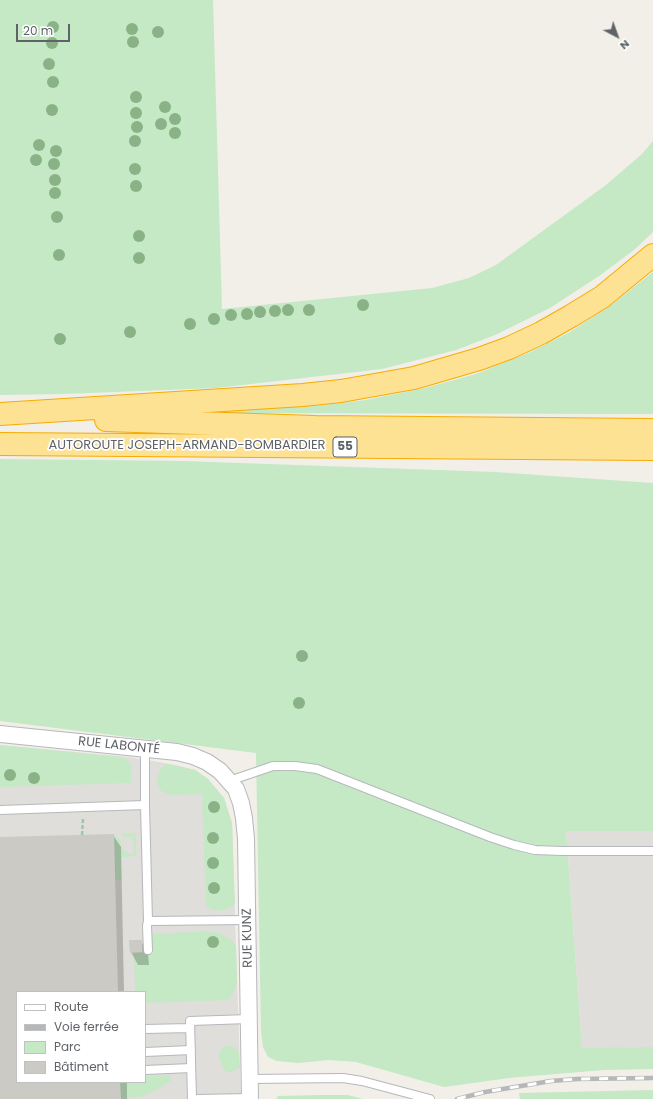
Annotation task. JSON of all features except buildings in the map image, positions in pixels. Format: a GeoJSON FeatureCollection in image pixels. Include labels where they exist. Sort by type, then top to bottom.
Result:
{"type":"FeatureCollection","features":[{"type":"Feature","properties":{"kind":"highway"},"geometry":{"type":"LineString","coordinates":[[0,416],[303,395],[341,391],[414,378],[479,359],[509,348],[541,333],[572,316],[602,296],[653,255]]}},
{"type":"Feature","properties":{"kind":"highway"},"geometry":{"type":"LineString","coordinates":[[0,416],[315,427],[653,430]]}},
{"type":"Feature","properties":{"kind":"highway","name":"AUTOROUTE JOSEPH-ARMAND-BOMBARDIER"},"geometry":{"type":"LineString","coordinates":[[0,444],[493,448]]}},
{"type":"Feature","properties":{"kind":"highway"},"geometry":{"type":"LineString","coordinates":[[493,448],[653,449]]}},
{"type":"Feature","properties":{"kind":"highway"},"geometry":{"type":"LineString","coordinates":[[493,448],[653,464]]}},
{"type":"Feature","properties":{"kind":"street","name":"RUE LABONTÉ"},"geometry":{"type":"LineString","coordinates":[[0,734],[177,752],[194,756],[211,765],[220,771],[229,781]]}},
{"type":"Feature","properties":{"kind":"street","name":"RUE KUNZ"},"geometry":{"type":"LineString","coordinates":[[229,781],[236,789],[244,818],[250,1098]]}},
{"type":"Feature","properties":{"kind":"lane"},"geometry":{"type":"LineString","coordinates":[[147,749],[145,805],[148,921],[146,926],[148,950]]}},
{"type":"Feature","properties":{"kind":"lane"},"geometry":{"type":"LineString","coordinates":[[229,781],[273,766],[295,766],[317,769],[514,845],[536,850],[653,851]]}},
{"type":"Feature","properties":{"kind":"lane"},"geometry":{"type":"LineString","coordinates":[[0,810],[145,805]]}},
{"type":"Feature","properties":{"kind":"lane"},"geometry":{"type":"LineString","coordinates":[[148,921],[247,920]]}},
{"type":"Feature","properties":{"kind":"lane"},"geometry":{"type":"LineString","coordinates":[[192,1099],[190,1021],[249,1020]]}},
{"type":"Feature","properties":{"kind":"lane"},"geometry":{"type":"LineString","coordinates":[[146,1029],[190,1028]]}},
{"type":"Feature","properties":{"kind":"lane"},"geometry":{"type":"LineString","coordinates":[[146,1052],[191,1050]]}},
{"type":"Feature","properties":{"kind":"lane"},"geometry":{"type":"LineString","coordinates":[[146,1070],[191,1068]]}},
{"type":"Feature","properties":{"kind":"lane"},"geometry":{"type":"LineString","coordinates":[[250,1079],[348,1078],[430,1099]]}},
{"type":"Feature","properties":{"kind":"lane"},"geometry":{"type":"LineString","coordinates":[[198,1099],[250,1098]]}},
{"type":"Feature","properties":{"kind":"shaded area"},"geometry":{"type":"Polygon","coordinates":[[[0,745],[129,757],[176,765],[195,770],[208,779],[224,798],[232,823],[241,1099],[0,1099],[0,745]]]}},
{"type":"Feature","properties":{"kind":"shaded area"},"geometry":{"type":"Polygon","coordinates":[[[566,830],[653,831],[653,1047],[582,1049],[566,830]]]}},
{"type":"Feature","properties":{"kind":"green space"},"geometry":{"type":"Polygon","coordinates":[[[0,0],[213,0],[222,309],[432,288],[469,278],[496,265],[606,185],[642,154],[653,141],[653,232],[634,250],[599,276],[550,308],[495,335],[456,350],[382,369],[216,388],[0,395],[0,0]]]}},
{"type":"Feature","properties":{"kind":"green space"},"geometry":{"type":"Polygon","coordinates":[[[653,272],[653,414],[216,413],[215,410],[315,406],[366,400],[425,388],[476,374],[528,353],[570,332],[614,303],[653,272]]]}},
{"type":"Feature","properties":{"kind":"green space"},"geometry":{"type":"Polygon","coordinates":[[[0,459],[182,461],[495,472],[653,483],[653,831],[566,831],[582,1048],[653,1047],[653,1069],[604,1070],[509,1078],[444,1087],[356,1062],[329,1060],[298,1063],[277,1061],[268,1057],[263,1047],[261,1031],[256,753],[0,721],[0,459]]]}},
{"type":"Feature","properties":{"kind":"green space"},"geometry":{"type":"Polygon","coordinates":[[[0,745],[121,757],[126,759],[131,766],[131,783],[0,787],[0,745]]]}},
{"type":"Feature","properties":{"kind":"green space"},"geometry":{"type":"Polygon","coordinates":[[[167,764],[195,770],[208,779],[224,798],[232,823],[235,904],[230,908],[219,911],[210,909],[206,905],[202,794],[170,795],[160,790],[157,783],[157,775],[167,764]]]}},
{"type":"Feature","properties":{"kind":"green space"},"geometry":{"type":"Polygon","coordinates":[[[136,833],[136,856],[121,857],[122,880],[115,880],[114,834],[121,841],[121,848],[131,855],[134,851],[132,839],[129,837],[123,837],[122,834],[136,833]]]}},
{"type":"Feature","properties":{"kind":"green space"},"geometry":{"type":"Polygon","coordinates":[[[209,931],[220,933],[231,940],[236,946],[237,983],[229,1000],[146,1003],[146,991],[135,991],[134,953],[151,952],[152,934],[209,931]]]}},
{"type":"Feature","properties":{"kind":"green space"},"geometry":{"type":"Polygon","coordinates":[[[225,1046],[231,1046],[236,1049],[239,1054],[240,1067],[230,1073],[224,1070],[219,1058],[220,1051],[225,1046]]]}},
{"type":"Feature","properties":{"kind":"green space"},"geometry":{"type":"Polygon","coordinates":[[[169,1075],[171,1081],[140,1097],[121,1099],[120,1083],[146,1083],[146,1076],[169,1075]]]}},
{"type":"Feature","properties":{"kind":"green space"},"geometry":{"type":"Polygon","coordinates":[[[653,1090],[653,1099],[520,1099],[519,1093],[653,1090]]]}},
{"type":"Feature","properties":{"kind":"green space"},"geometry":{"type":"Polygon","coordinates":[[[348,1095],[363,1099],[276,1099],[278,1096],[348,1095]]]}},
{"type":"Feature","properties":{"kind":"railway"},"geometry":{"type":"LineString","coordinates":[[457,1099],[485,1092],[551,1081],[577,1079],[653,1078]]}}]}
